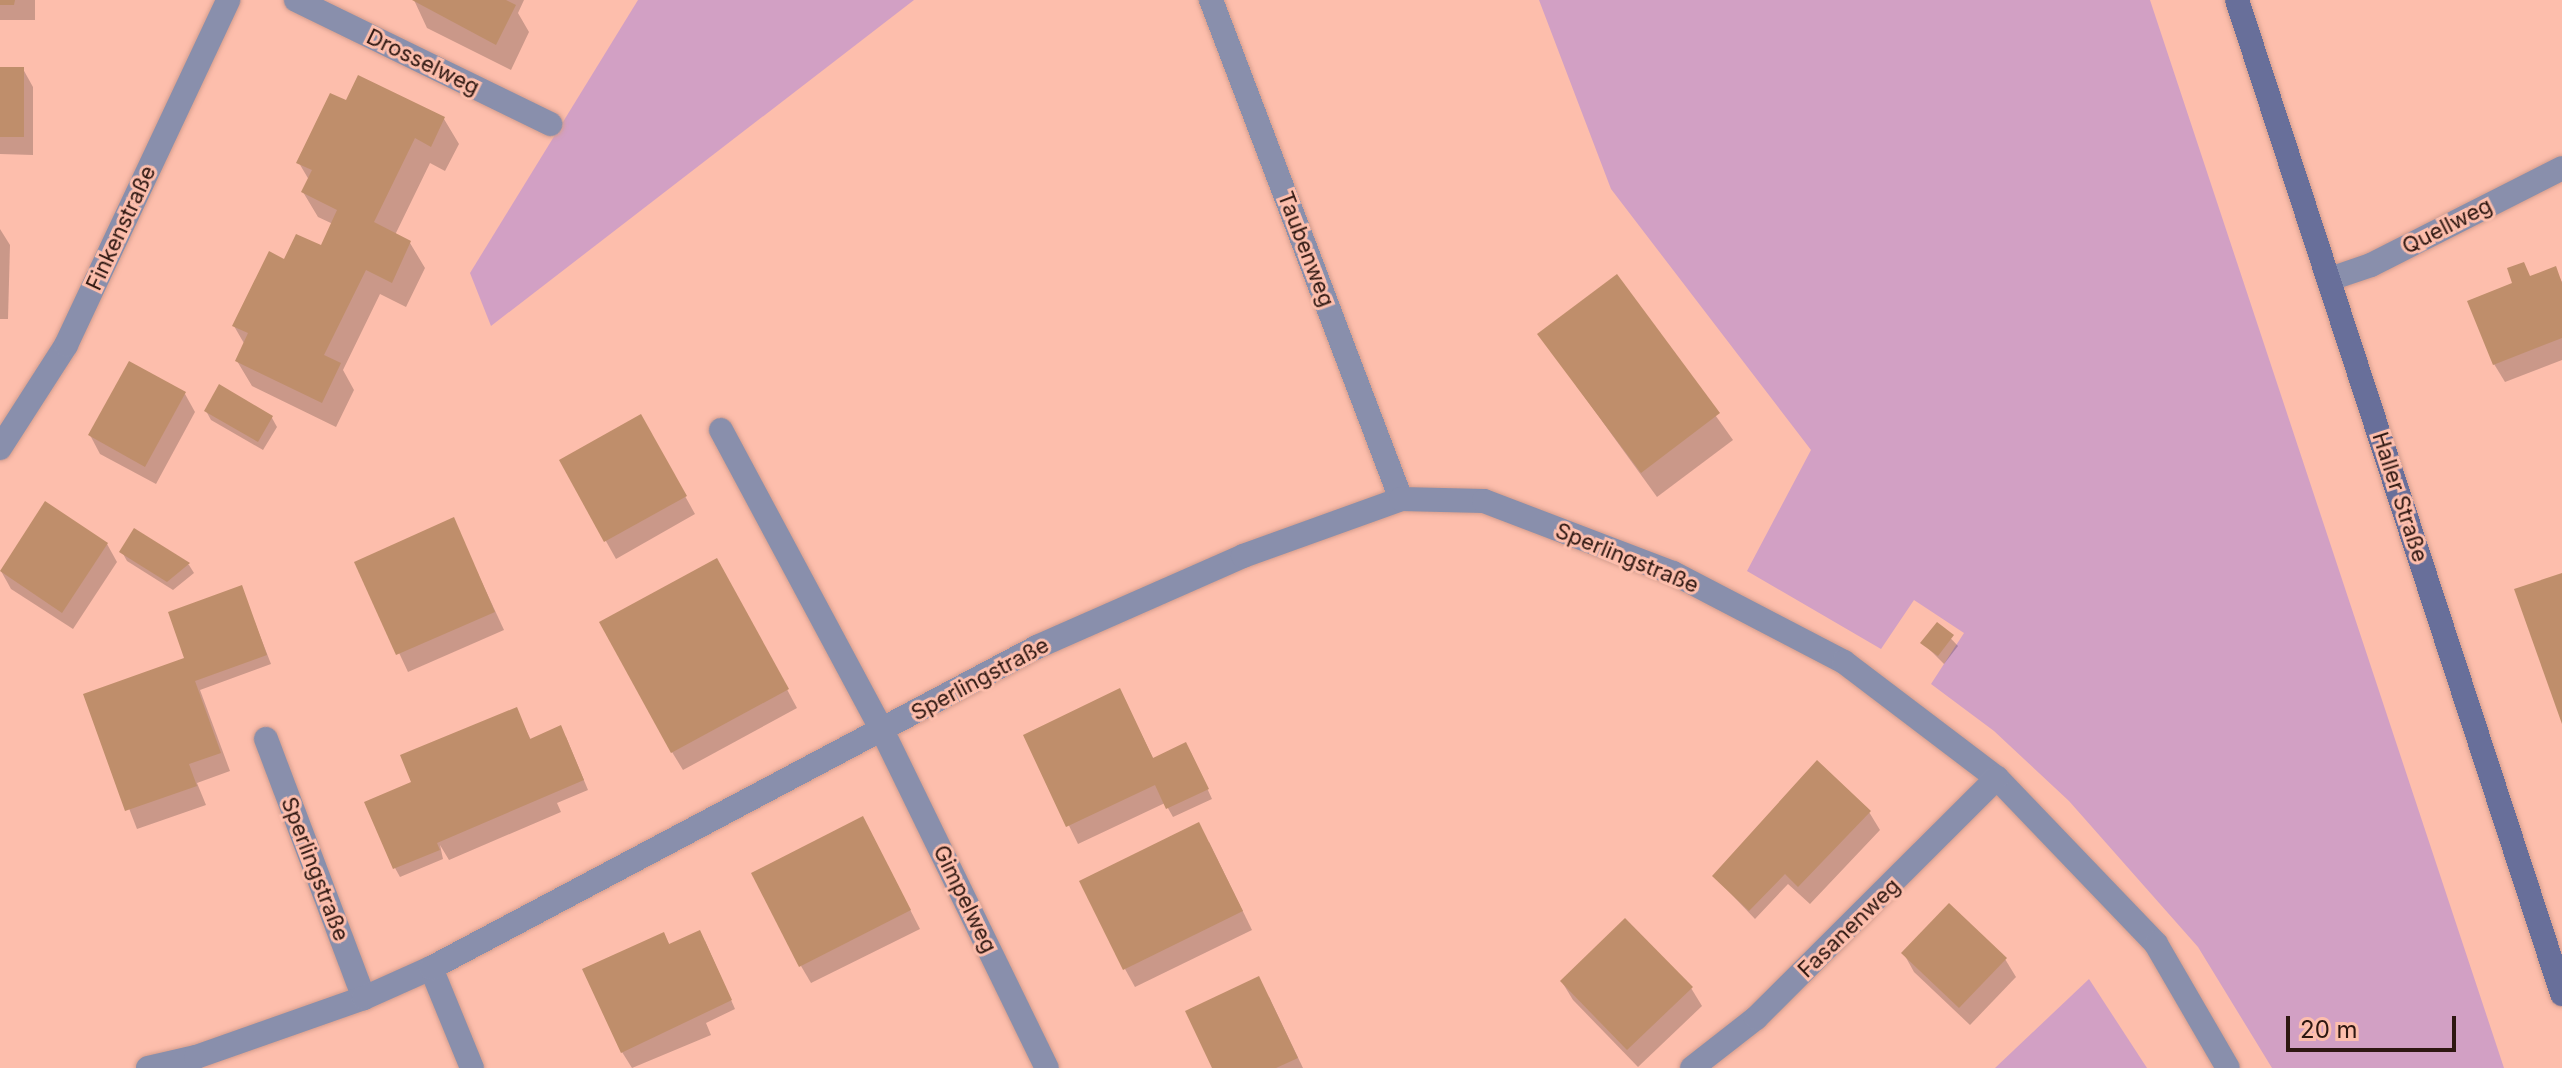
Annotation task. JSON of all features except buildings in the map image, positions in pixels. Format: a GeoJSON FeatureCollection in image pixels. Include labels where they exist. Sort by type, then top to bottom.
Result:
{"type":"FeatureCollection","features":[{"type":"Feature","properties":{"kind":"main road","name":"Haller Straße"},"geometry":{"type":"LineString","coordinates":[[2237,0],[2562,994]]}},
{"type":"Feature","properties":{"kind":"street","name":"Finkenstraße"},"geometry":{"type":"LineString","coordinates":[[0,448],[66,345],[228,0]]}},
{"type":"Feature","properties":{"kind":"street","name":"Drosselweg"},"geometry":{"type":"LineString","coordinates":[[296,0],[550,124]]}},
{"type":"Feature","properties":{"kind":"street","name":"Taubenweg"},"geometry":{"type":"LineString","coordinates":[[1211,0],[1401,499]]}},
{"type":"Feature","properties":{"kind":"street","name":"Quellweg"},"geometry":{"type":"LineString","coordinates":[[2330,279],[2371,265],[2562,168]]}},
{"type":"Feature","properties":{"kind":"street"},"geometry":{"type":"LineString","coordinates":[[721,430],[882,730]]}},
{"type":"Feature","properties":{"kind":"street","name":"Sperlingstraße"},"geometry":{"type":"LineString","coordinates":[[148,1068],[196,1057],[364,998],[431,968],[1037,647],[1243,556],[1401,499],[1484,501],[1673,573],[1844,662],[1997,778],[2156,944],[2228,1068]]}},
{"type":"Feature","properties":{"kind":"street","name":"Gimpelweg"},"geometry":{"type":"LineString","coordinates":[[882,730],[1047,1068]]}},
{"type":"Feature","properties":{"kind":"street","name":"Sperlingstraße"},"geometry":{"type":"LineString","coordinates":[[266,739],[364,998]]}},
{"type":"Feature","properties":{"kind":"street","name":"Fasanenweg"},"geometry":{"type":"LineString","coordinates":[[1692,1068],[1756,1018],[1997,778]]}},
{"type":"Feature","properties":{"kind":"street"},"geometry":{"type":"LineString","coordinates":[[431,968],[472,1068]]}},
{"type":"Feature","properties":{"kind":"shaded area"},"geometry":{"type":"Polygon","coordinates":[[[638,0],[914,0],[491,326],[470,273],[638,0]]]}},
{"type":"Feature","properties":{"kind":"shaded area"},"geometry":{"type":"Polygon","coordinates":[[[1539,0],[2150,0],[2504,1068],[2272,1068],[2198,947],[2069,801],[1994,731],[1931,684],[1964,633],[1914,600],[1881,649],[1747,571],[1811,450],[1611,189],[1539,0]]]}},
{"type":"Feature","properties":{"kind":"shaded area"},"geometry":{"type":"Polygon","coordinates":[[[2089,979],[2147,1068],[1995,1068],[2089,979]]]}}]}
